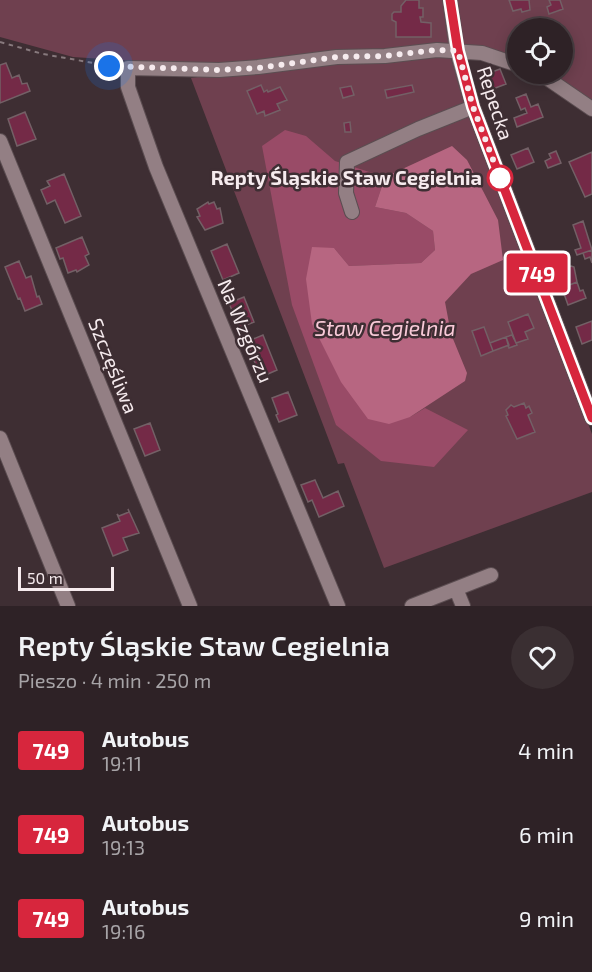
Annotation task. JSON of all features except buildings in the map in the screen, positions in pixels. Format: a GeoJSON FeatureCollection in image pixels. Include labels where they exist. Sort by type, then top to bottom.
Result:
{"type":"FeatureCollection","features":[{"type":"Feature","properties":{"kind":"street","name":"Repecka"},"geometry":{"type":"LineString","coordinates":[[450,0],[458,51],[473,107],[592,418]]}},
{"type":"Feature","properties":{"kind":"street"},"geometry":{"type":"LineString","coordinates":[[128,68],[219,70],[258,68],[337,57],[385,56],[437,50],[482,53],[507,62]]}},
{"type":"Feature","properties":{"kind":"street","name":"Na Wzgórzu"},"geometry":{"type":"LineString","coordinates":[[128,68],[128,87],[156,167],[338,606]]}},
{"type":"Feature","properties":{"kind":"street"},"geometry":{"type":"LineString","coordinates":[[556,84],[592,109]]}},
{"type":"Feature","properties":{"kind":"street"},"geometry":{"type":"LineString","coordinates":[[352,212],[346,193],[347,162],[418,129],[473,107]]}},
{"type":"Feature","properties":{"kind":"street","name":"Szczęśliwa"},"geometry":{"type":"LineString","coordinates":[[0,141],[189,606]]}},
{"type":"Feature","properties":{"kind":"street"},"geometry":{"type":"LineString","coordinates":[[0,438],[68,606]]}},
{"type":"Feature","properties":{"kind":"street"},"geometry":{"type":"LineString","coordinates":[[412,606],[491,575]]}},
{"type":"Feature","properties":{"kind":"street"},"geometry":{"type":"LineString","coordinates":[[456,589],[463,606]]}},
{"type":"Feature","properties":{"kind":"path"},"geometry":{"type":"LineString","coordinates":[[0,42],[43,54],[128,68]]}},
{"type":"Feature","properties":{"kind":"shaded area"},"geometry":{"type":"Polygon","coordinates":[[[0,0],[592,0],[592,108],[557,84],[573,84],[573,18],[507,18],[507,55],[476,50],[471,46],[445,43],[592,434],[592,492],[384,568],[344,463],[338,464],[191,78],[198,77],[193,65],[73,57],[0,37],[0,0]]]}},
{"type":"Feature","properties":{"kind":"shaded area"},"geometry":{"type":"Polygon","coordinates":[[[285,130],[306,136],[335,161],[385,177],[375,207],[406,213],[433,231],[435,250],[421,263],[349,266],[334,248],[410,417],[425,408],[468,430],[434,467],[381,461],[336,425],[292,305],[262,146],[285,130]]]}},
{"type":"Feature","properties":{"kind":"water","name":"Staw Cegielnia"},"geometry":{"type":"Polygon","coordinates":[[[452,146],[467,160],[498,220],[503,260],[471,274],[445,302],[451,334],[467,373],[465,381],[410,417],[389,424],[368,419],[341,382],[312,324],[306,279],[312,247],[334,248],[349,266],[421,263],[435,250],[433,231],[406,213],[375,207],[385,177],[452,146]]]}},
{"type":"Feature","properties":{"kind":"bus line","name":"749"},"geometry":{"type":"LineString","coordinates":[[450,0],[458,51],[473,107],[592,418]]}},
{"type":"Feature","properties":{"kind":"place","name":"Repty Śląskie Staw Cegielnia"},"geometry":{"type":"Point","coordinates":[500,178]}},
{"type":"Feature","properties":{"kind":"route"},"geometry":{"type":"LineString","coordinates":[[109,66],[219,70],[258,68],[337,57],[385,56],[437,50],[458,51],[473,107],[500,178]]}}]}
